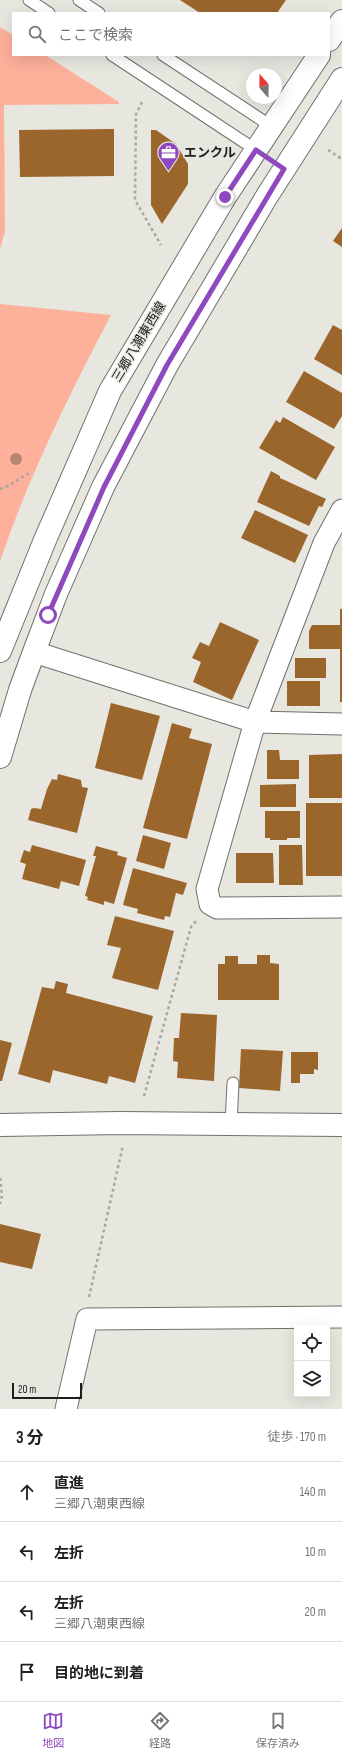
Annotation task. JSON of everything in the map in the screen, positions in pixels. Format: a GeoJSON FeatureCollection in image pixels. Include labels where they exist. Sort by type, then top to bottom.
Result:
{"type":"FeatureCollection","features":[{"type":"Feature","properties":{"kind":"street"},"geometry":{"type":"LineString","coordinates":[[330,39],[342,21]]}},
{"type":"Feature","properties":{"kind":"street","name":"三郷八潮東西線"},"geometry":{"type":"LineString","coordinates":[[1,646],[45,540],[110,391],[225,197],[318,56]]}},
{"type":"Feature","properties":{"kind":"street"},"geometry":{"type":"LineString","coordinates":[[0,757],[20,690],[56,594],[104,487],[160,379],[284,169],[342,79]]}},
{"type":"Feature","properties":{"kind":"street"},"geometry":{"type":"LineString","coordinates":[[271,126],[300,145]]}},
{"type":"Feature","properties":{"kind":"street"},"geometry":{"type":"LineString","coordinates":[[256,150],[284,169]]}},
{"type":"Feature","properties":{"kind":"street"},"geometry":{"type":"LineString","coordinates":[[342,510],[324,543],[255,722],[207,889],[210,904],[216,908],[342,907]]}},
{"type":"Feature","properties":{"kind":"street"},"geometry":{"type":"LineString","coordinates":[[1,646],[34,652],[255,722],[342,724]]}},
{"type":"Feature","properties":{"kind":"street"},"geometry":{"type":"LineString","coordinates":[[0,1125],[342,1125]]}},
{"type":"Feature","properties":{"kind":"street"},"geometry":{"type":"LineString","coordinates":[[66,1409],[87,1319],[342,1317]]}},
{"type":"Feature","properties":{"kind":"lane"},"geometry":{"type":"LineString","coordinates":[[29,0],[47,12]]}},
{"type":"Feature","properties":{"kind":"lane"},"geometry":{"type":"LineString","coordinates":[[79,0],[97,12]]}},
{"type":"Feature","properties":{"kind":"lane"},"geometry":{"type":"LineString","coordinates":[[114,56],[256,150]]}},
{"type":"Feature","properties":{"kind":"lane"},"geometry":{"type":"LineString","coordinates":[[165,56],[271,126]]}},
{"type":"Feature","properties":{"kind":"lane"},"geometry":{"type":"LineString","coordinates":[[231,1124],[233,1083]]}},
{"type":"Feature","properties":{"kind":"path"},"geometry":{"type":"LineString","coordinates":[[142,102],[136,114],[135,200],[161,246]]}},
{"type":"Feature","properties":{"kind":"path"},"geometry":{"type":"LineString","coordinates":[[328,150],[342,159]]}},
{"type":"Feature","properties":{"kind":"path"},"geometry":{"type":"LineString","coordinates":[[0,489],[8,486],[29,473]]}},
{"type":"Feature","properties":{"kind":"path"},"geometry":{"type":"LineString","coordinates":[[144,1096],[192,927],[210,904]]}},
{"type":"Feature","properties":{"kind":"path"},"geometry":{"type":"LineString","coordinates":[[87,1319],[87,1302],[123,1145]]}},
{"type":"Feature","properties":{"kind":"path"},"geometry":{"type":"LineString","coordinates":[[0,1178],[2,1196],[0,1204]]}},
{"type":"Feature","properties":{"kind":"shaded area"},"geometry":{"type":"Polygon","coordinates":[[[0,27],[12,34],[12,56],[47,56],[119,102],[119,104],[4,105],[5,231],[0,249],[0,27]]]}},
{"type":"Feature","properties":{"kind":"shaded area"},"geometry":{"type":"Polygon","coordinates":[[[0,304],[111,315],[80,375],[37,467],[11,529],[0,561],[0,304]]]}},
{"type":"Feature","properties":{"kind":"building"},"geometry":{"type":"Polygon","coordinates":[[[180,0],[286,0],[278,12],[198,12],[180,0]]]}},
{"type":"Feature","properties":{"kind":"building"},"geometry":{"type":"Polygon","coordinates":[[[114,129],[114,176],[20,177],[19,130],[114,129]]]}},
{"type":"Feature","properties":{"kind":"building"},"geometry":{"type":"Polygon","coordinates":[[[151,130],[156,130],[176,144],[188,164],[188,184],[162,224],[151,205],[151,130]]]}},
{"type":"Feature","properties":{"kind":"building"},"geometry":{"type":"Polygon","coordinates":[[[342,228],[342,247],[333,241],[342,228]]]}},
{"type":"Feature","properties":{"kind":"building"},"geometry":{"type":"Polygon","coordinates":[[[333,325],[342,330],[342,375],[314,359],[333,325]]]}},
{"type":"Feature","properties":{"kind":"building"},"geometry":{"type":"Polygon","coordinates":[[[304,371],[342,393],[342,416],[334,429],[286,402],[304,371]]]}},
{"type":"Feature","properties":{"kind":"building"},"geometry":{"type":"Polygon","coordinates":[[[283,417],[335,447],[316,480],[259,448],[276,420],[280,423],[283,417]]]}},
{"type":"Feature","properties":{"kind":"building"},"geometry":{"type":"Polygon","coordinates":[[[271,471],[280,476],[280,478],[326,499],[322,507],[319,506],[309,526],[257,502],[271,471]]]}},
{"type":"Feature","properties":{"kind":"building"},"geometry":{"type":"Polygon","coordinates":[[[255,510],[308,535],[295,563],[241,538],[255,510]]]}},
{"type":"Feature","properties":{"kind":"building"},"geometry":{"type":"Polygon","coordinates":[[[340,609],[342,609],[342,702],[340,702],[340,649],[309,649],[309,631],[312,625],[340,625],[340,609]]]}},
{"type":"Feature","properties":{"kind":"building"},"geometry":{"type":"Polygon","coordinates":[[[220,622],[259,640],[232,700],[193,682],[201,662],[192,658],[200,642],[209,646],[220,622]]]}},
{"type":"Feature","properties":{"kind":"building"},"geometry":{"type":"Polygon","coordinates":[[[295,658],[326,658],[326,678],[295,678],[295,658]]]}},
{"type":"Feature","properties":{"kind":"building"},"geometry":{"type":"Polygon","coordinates":[[[287,681],[320,681],[320,706],[287,706],[287,681]]]}},
{"type":"Feature","properties":{"kind":"building"},"geometry":{"type":"Polygon","coordinates":[[[111,703],[160,716],[142,780],[95,768],[111,703]]]}},
{"type":"Feature","properties":{"kind":"building"},"geometry":{"type":"Polygon","coordinates":[[[172,723],[192,729],[189,738],[212,744],[187,839],[143,828],[172,723]]]}},
{"type":"Feature","properties":{"kind":"building"},"geometry":{"type":"Polygon","coordinates":[[[267,750],[279,750],[280,760],[299,760],[299,779],[267,779],[267,750]]]}},
{"type":"Feature","properties":{"kind":"building"},"geometry":{"type":"Polygon","coordinates":[[[342,754],[342,798],[309,798],[309,755],[342,754]]]}},
{"type":"Feature","properties":{"kind":"building"},"geometry":{"type":"Polygon","coordinates":[[[58,774],[81,780],[82,787],[88,788],[77,833],[28,820],[31,809],[41,809],[47,789],[52,779],[57,780],[58,774]]]}},
{"type":"Feature","properties":{"kind":"building"},"geometry":{"type":"Polygon","coordinates":[[[296,784],[296,807],[260,807],[260,785],[296,784]]]}},
{"type":"Feature","properties":{"kind":"building"},"geometry":{"type":"Polygon","coordinates":[[[306,803],[342,803],[342,876],[306,876],[306,803]]]}},
{"type":"Feature","properties":{"kind":"building"},"geometry":{"type":"Polygon","coordinates":[[[265,811],[300,811],[300,838],[270,840],[270,838],[265,838],[265,811]]]}},
{"type":"Feature","properties":{"kind":"building"},"geometry":{"type":"Polygon","coordinates":[[[143,835],[171,843],[164,869],[136,861],[143,835]]]}},
{"type":"Feature","properties":{"kind":"building"},"geometry":{"type":"Polygon","coordinates":[[[32,845],[86,860],[79,886],[61,881],[59,889],[22,879],[26,864],[20,862],[24,850],[30,852],[32,845]]]}},
{"type":"Feature","properties":{"kind":"building"},"geometry":{"type":"Polygon","coordinates":[[[279,845],[302,845],[303,885],[279,885],[279,845]]]}},
{"type":"Feature","properties":{"kind":"building"},"geometry":{"type":"Polygon","coordinates":[[[96,846],[118,852],[117,855],[127,858],[114,904],[104,901],[104,905],[87,900],[88,897],[85,896],[96,856],[93,856],[96,846]]]}},
{"type":"Feature","properties":{"kind":"building"},"geometry":{"type":"Polygon","coordinates":[[[236,853],[273,853],[274,883],[236,883],[236,853]]]}},
{"type":"Feature","properties":{"kind":"building"},"geometry":{"type":"Polygon","coordinates":[[[133,868],[187,883],[183,895],[176,893],[170,917],[165,916],[164,920],[137,913],[138,909],[123,905],[133,868]]]}},
{"type":"Feature","properties":{"kind":"building"},"geometry":{"type":"Polygon","coordinates":[[[115,916],[174,931],[158,990],[112,978],[121,948],[107,945],[115,916]]]}},
{"type":"Feature","properties":{"kind":"building"},"geometry":{"type":"Polygon","coordinates":[[[257,955],[270,955],[270,963],[279,964],[279,1000],[218,1000],[218,964],[225,964],[225,956],[238,956],[238,964],[257,964],[257,955]]]}},
{"type":"Feature","properties":{"kind":"building"},"geometry":{"type":"Polygon","coordinates":[[[56,981],[68,984],[66,993],[153,1016],[135,1083],[109,1076],[107,1084],[53,1070],[50,1083],[18,1074],[42,987],[54,989],[56,981]]]}},
{"type":"Feature","properties":{"kind":"building"},"geometry":{"type":"Polygon","coordinates":[[[181,1013],[217,1015],[214,1081],[177,1078],[178,1062],[173,1061],[174,1038],[179,1038],[181,1013]]]}},
{"type":"Feature","properties":{"kind":"building"},"geometry":{"type":"Polygon","coordinates":[[[0,1040],[12,1043],[2,1081],[0,1081],[0,1040]]]}},
{"type":"Feature","properties":{"kind":"building"},"geometry":{"type":"Polygon","coordinates":[[[241,1049],[283,1051],[280,1091],[239,1088],[241,1049]]]}},
{"type":"Feature","properties":{"kind":"building"},"geometry":{"type":"Polygon","coordinates":[[[291,1052],[318,1052],[318,1070],[314,1069],[314,1074],[300,1074],[300,1083],[291,1083],[291,1052]]]}},
{"type":"Feature","properties":{"kind":"building"},"geometry":{"type":"Polygon","coordinates":[[[0,1224],[41,1234],[32,1269],[0,1262],[0,1224]]]}},
{"type":"Feature","properties":{"kind":"place","name":"エンクル"},"geometry":{"type":"Point","coordinates":[168,172]}},
{"type":"Feature","properties":{"kind":"route"},"geometry":{"type":"LineString","coordinates":[[48,615],[104,487],[167,365],[284,169],[256,150],[225,197]]}}]}
